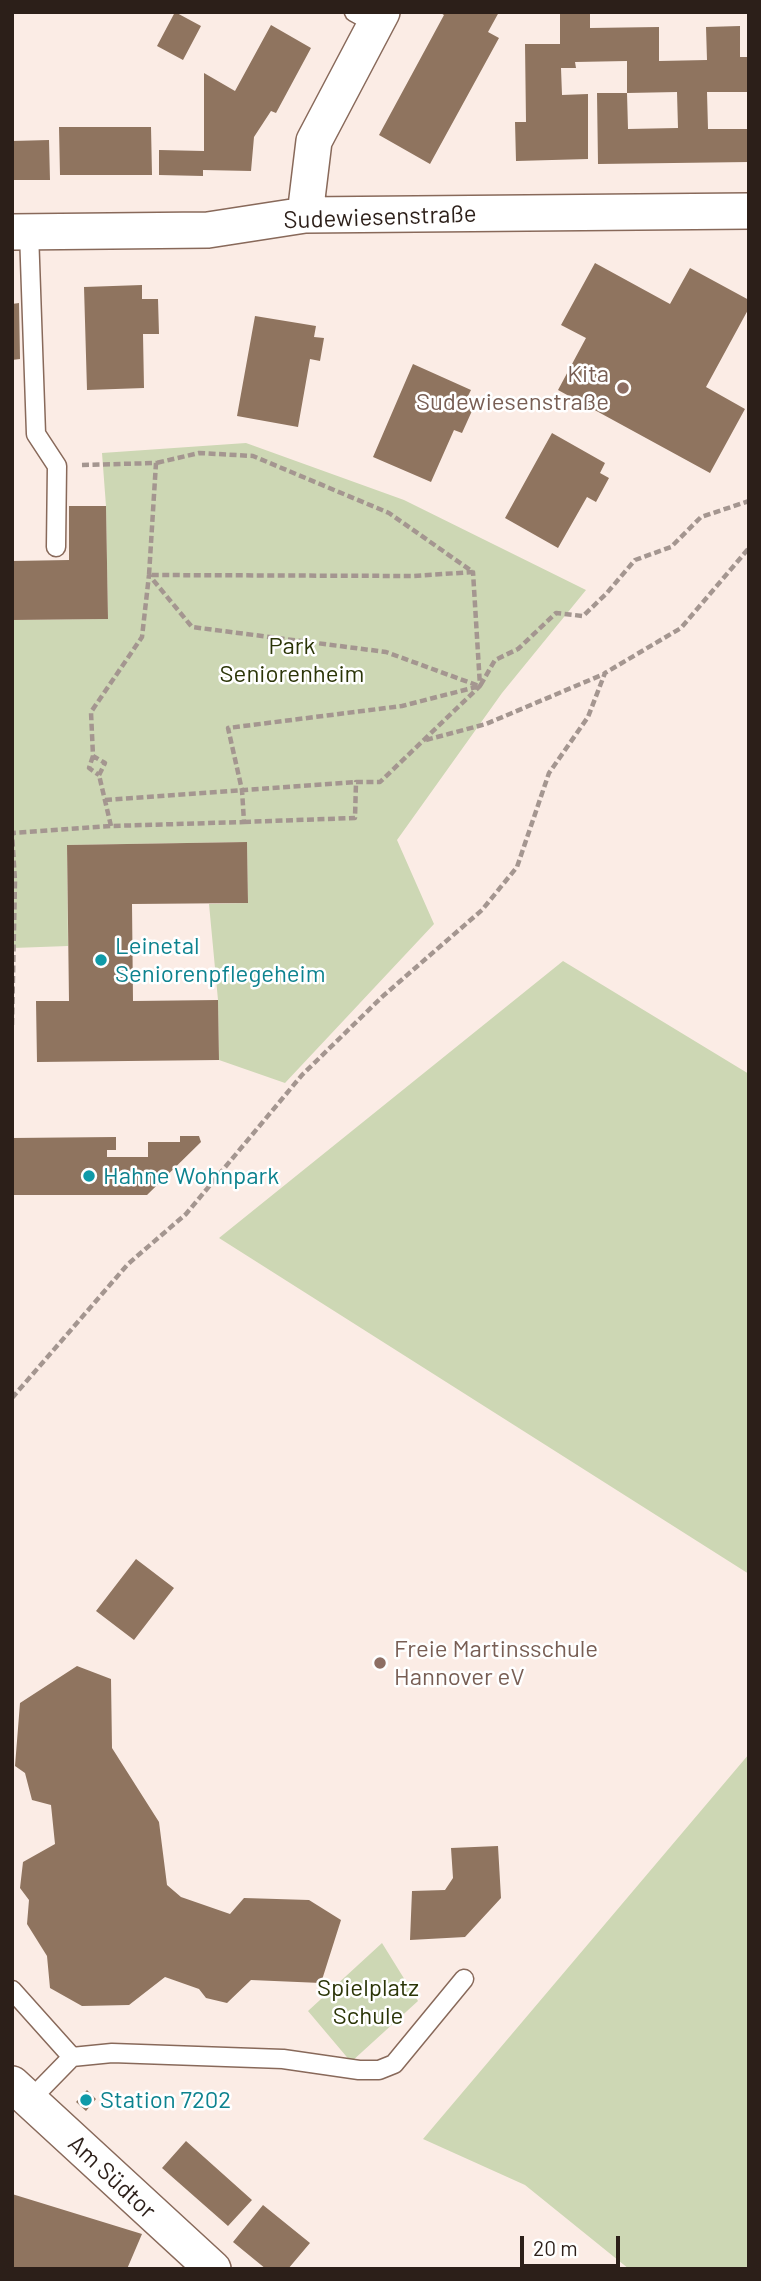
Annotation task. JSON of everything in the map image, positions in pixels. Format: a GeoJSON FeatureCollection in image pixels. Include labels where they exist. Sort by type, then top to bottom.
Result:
{"type":"FeatureCollection","features":[{"type":"Feature","properties":{"kind":"street"},"geometry":{"type":"LineString","coordinates":[[305,215],[314,141],[370,16]]}},
{"type":"Feature","properties":{"kind":"street","name":"Sudewiesenstraße"},"geometry":{"type":"LineString","coordinates":[[21,232],[208,230],[305,215],[749,211]]}},
{"type":"Feature","properties":{"kind":"street","name":"Am Südtor"},"geometry":{"type":"LineString","coordinates":[[21,2092],[213,2269]]}},
{"type":"Feature","properties":{"kind":"lane"},"geometry":{"type":"LineString","coordinates":[[21,232],[36,435],[57,466],[56,547]]}},
{"type":"Feature","properties":{"kind":"lane"},"geometry":{"type":"LineString","coordinates":[[21,2092],[72,2057],[111,2053],[283,2059],[359,2070],[379,2070],[394,2064],[464,1979]]}},
{"type":"Feature","properties":{"kind":"lane"},"geometry":{"type":"LineString","coordinates":[[12,1990],[72,2057]]}},
{"type":"Feature","properties":{"kind":"path"},"geometry":{"type":"LineString","coordinates":[[57,466],[156,463],[199,453],[253,456],[389,513],[473,572]]}},
{"type":"Feature","properties":{"kind":"path"},"geometry":{"type":"LineString","coordinates":[[99,775],[89,768],[93,756],[91,712],[142,637],[156,463]]}},
{"type":"Feature","properties":{"kind":"path"},"geometry":{"type":"LineString","coordinates":[[105,800],[380,782],[480,686],[495,660],[519,649],[556,613],[583,616],[635,560],[671,547],[701,517],[749,501]]}},
{"type":"Feature","properties":{"kind":"path"},"geometry":{"type":"LineString","coordinates":[[423,740],[486,724],[605,673],[681,628],[749,548]]}},
{"type":"Feature","properties":{"kind":"path"},"geometry":{"type":"LineString","coordinates":[[149,575],[414,576],[473,572]]}},
{"type":"Feature","properties":{"kind":"path"},"geometry":{"type":"LineString","coordinates":[[473,572],[480,686]]}},
{"type":"Feature","properties":{"kind":"path"},"geometry":{"type":"LineString","coordinates":[[149,575],[192,627],[386,652],[480,686]]}},
{"type":"Feature","properties":{"kind":"path"},"geometry":{"type":"LineString","coordinates":[[12,1398],[128,1264],[186,1214],[302,1075],[383,996],[482,909],[517,867],[549,773],[589,717],[605,673]]}},
{"type":"Feature","properties":{"kind":"path"},"geometry":{"type":"LineString","coordinates":[[244,822],[242,790],[228,729],[402,706],[480,686]]}},
{"type":"Feature","properties":{"kind":"path"},"geometry":{"type":"LineString","coordinates":[[93,756],[105,763],[99,775],[111,826]]}},
{"type":"Feature","properties":{"kind":"path"},"geometry":{"type":"LineString","coordinates":[[12,1025],[15,881],[12,833],[111,826],[355,818],[356,782]]}},
{"type":"Feature","properties":{"kind":"green space","name":"Park Seniorenheim"},"geometry":{"type":"Polygon","coordinates":[[[246,443],[404,500],[586,590],[502,693],[397,840],[434,924],[285,1083],[219,1060],[218,1000],[209,904],[248,903],[247,842],[67,845],[68,946],[13,948],[12,963],[12,620],[108,619],[102,453],[246,443]]]}},
{"type":"Feature","properties":{"kind":"green space"},"geometry":{"type":"Polygon","coordinates":[[[563,961],[749,1074],[749,1574],[219,1238],[563,961]]]}},
{"type":"Feature","properties":{"kind":"green space"},"geometry":{"type":"Polygon","coordinates":[[[749,1754],[749,2269],[629,2269],[525,2185],[423,2139],[749,1754]]]}},
{"type":"Feature","properties":{"kind":"green space","name":"Spielplatz Schule"},"geometry":{"type":"Polygon","coordinates":[[[382,1943],[418,2001],[351,2062],[308,2011],[382,1943]]]}},
{"type":"Feature","properties":{"kind":"building"},"geometry":{"type":"Polygon","coordinates":[[[175,12],[201,26],[183,60],[157,46],[175,12]]]}},
{"type":"Feature","properties":{"kind":"building"},"geometry":{"type":"Polygon","coordinates":[[[439,12],[499,12],[488,32],[499,38],[430,164],[379,135],[444,15],[439,12]]]}},
{"type":"Feature","properties":{"kind":"building"},"geometry":{"type":"Polygon","coordinates":[[[560,12],[590,12],[590,28],[659,27],[659,61],[707,60],[706,27],[740,26],[740,57],[749,57],[749,92],[707,92],[708,129],[749,129],[749,162],[598,164],[597,93],[627,93],[627,61],[575,62],[576,68],[561,68],[562,95],[588,94],[588,159],[516,161],[515,122],[526,122],[525,44],[560,44],[560,12]],[[677,92],[627,93],[628,129],[678,128],[677,92]]]}},
{"type":"Feature","properties":{"kind":"building"},"geometry":{"type":"Polygon","coordinates":[[[271,25],[311,48],[276,113],[271,111],[254,137],[251,171],[203,170],[203,176],[159,175],[159,150],[204,151],[204,73],[235,91],[271,25]]]}},
{"type":"Feature","properties":{"kind":"building"},"geometry":{"type":"Polygon","coordinates":[[[59,127],[151,127],[152,175],[60,175],[59,127]]]}},
{"type":"Feature","properties":{"kind":"building"},"geometry":{"type":"Polygon","coordinates":[[[49,140],[50,180],[12,180],[12,141],[49,140]]]}},
{"type":"Feature","properties":{"kind":"building"},"geometry":{"type":"Polygon","coordinates":[[[595,263],[670,304],[690,268],[749,300],[749,308],[706,387],[745,409],[710,473],[558,390],[586,338],[561,325],[595,263]]]}},
{"type":"Feature","properties":{"kind":"building"},"geometry":{"type":"Polygon","coordinates":[[[142,285],[142,299],[158,299],[159,334],[143,334],[144,388],[87,390],[84,287],[142,285]]]}},
{"type":"Feature","properties":{"kind":"building"},"geometry":{"type":"Polygon","coordinates":[[[19,303],[20,359],[12,360],[12,304],[19,303]]]}},
{"type":"Feature","properties":{"kind":"building"},"geometry":{"type":"Polygon","coordinates":[[[255,316],[316,326],[314,337],[324,338],[320,361],[310,359],[298,427],[237,416],[255,316]]]}},
{"type":"Feature","properties":{"kind":"building"},"geometry":{"type":"Polygon","coordinates":[[[413,364],[471,390],[467,398],[476,402],[462,433],[454,430],[431,482],[373,457],[413,364]]]}},
{"type":"Feature","properties":{"kind":"building"},"geometry":{"type":"Polygon","coordinates":[[[552,433],[605,463],[600,473],[609,478],[596,502],[587,497],[558,548],[505,518],[552,433]]]}},
{"type":"Feature","properties":{"kind":"building"},"geometry":{"type":"Polygon","coordinates":[[[69,506],[106,506],[108,619],[12,620],[12,561],[69,560],[69,506]]]}},
{"type":"Feature","properties":{"kind":"building","name":"Leinetal Seniorenpflegeheim"},"geometry":{"type":"Polygon","coordinates":[[[247,842],[248,903],[132,904],[133,1001],[218,1000],[219,1060],[37,1062],[36,1001],[69,1001],[67,845],[247,842]]]}},
{"type":"Feature","properties":{"kind":"building","name":"Hahne Wohnpark"},"geometry":{"type":"Polygon","coordinates":[[[180,1136],[199,1136],[201,1142],[147,1195],[12,1195],[12,1138],[116,1137],[116,1150],[107,1150],[107,1157],[148,1157],[148,1142],[180,1142],[180,1136]]]}},
{"type":"Feature","properties":{"kind":"building"},"geometry":{"type":"Polygon","coordinates":[[[136,1559],[174,1588],[134,1640],[96,1611],[136,1559]]]}},
{"type":"Feature","properties":{"kind":"building"},"geometry":{"type":"Polygon","coordinates":[[[77,1666],[111,1679],[112,1748],[159,1822],[167,1885],[181,1897],[230,1914],[244,1898],[309,1900],[341,1920],[321,1983],[251,1980],[227,2003],[206,1998],[199,1989],[165,1977],[129,2005],[82,2006],[50,1988],[47,1956],[27,1924],[29,1900],[20,1888],[23,1862],[55,1844],[51,1805],[32,1800],[25,1773],[15,1766],[20,1703],[77,1666]]]}},
{"type":"Feature","properties":{"kind":"building"},"geometry":{"type":"Polygon","coordinates":[[[498,1846],[501,1898],[465,1937],[410,1940],[412,1891],[445,1890],[453,1878],[451,1848],[498,1846]]]}},
{"type":"Feature","properties":{"kind":"building","name":"Station 7202"},"geometry":{"type":"Polygon","coordinates":[[[87,2090],[96,2099],[86,2111],[76,2102],[87,2090]]]}},
{"type":"Feature","properties":{"kind":"building"},"geometry":{"type":"Polygon","coordinates":[[[186,2141],[252,2200],[228,2226],[162,2168],[186,2141]]]}},
{"type":"Feature","properties":{"kind":"building"},"geometry":{"type":"Polygon","coordinates":[[[12,2194],[142,2234],[127,2269],[12,2269],[12,2194]]]}},
{"type":"Feature","properties":{"kind":"building"},"geometry":{"type":"Polygon","coordinates":[[[263,2205],[310,2243],[288,2269],[266,2269],[233,2242],[263,2205]]]}},
{"type":"Feature","properties":{"kind":"place","name":"Kita Sudewiesenstraße"},"geometry":{"type":"Point","coordinates":[623,388]}},
{"type":"Feature","properties":{"kind":"place","name":"Leinetal Seniorenpflegeheim"},"geometry":{"type":"Point","coordinates":[101,960]}},
{"type":"Feature","properties":{"kind":"place","name":"Hahne Wohnpark"},"geometry":{"type":"Point","coordinates":[89,1176]}},
{"type":"Feature","properties":{"kind":"place","name":"Freie Martinsschule Hannover eV"},"geometry":{"type":"Point","coordinates":[380,1663]}},
{"type":"Feature","properties":{"kind":"place","name":"Station 7202"},"geometry":{"type":"Point","coordinates":[86,2100]}}]}
